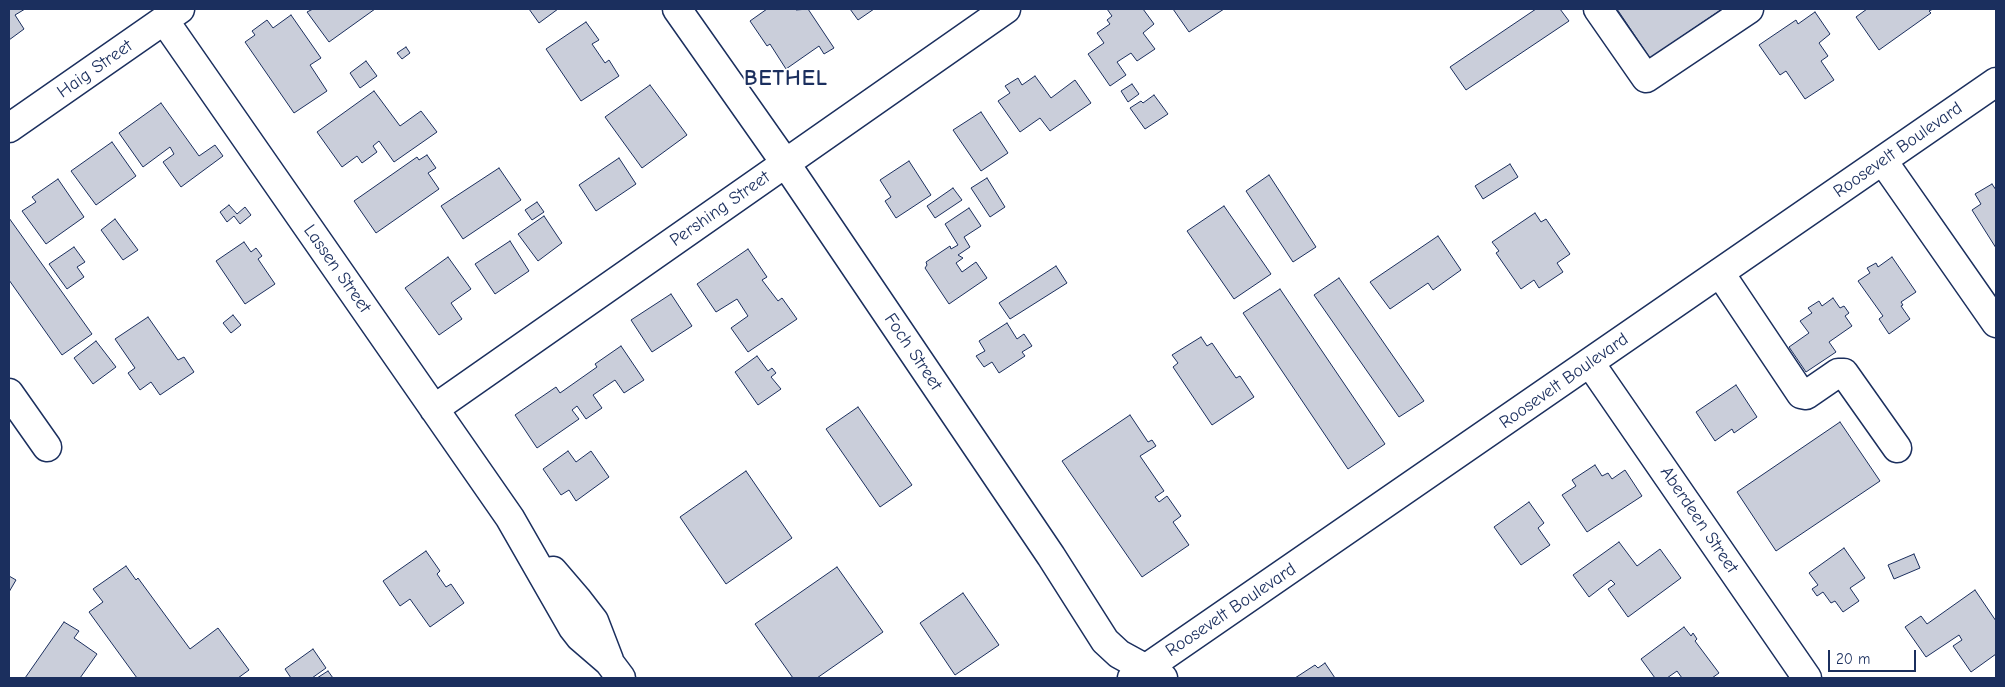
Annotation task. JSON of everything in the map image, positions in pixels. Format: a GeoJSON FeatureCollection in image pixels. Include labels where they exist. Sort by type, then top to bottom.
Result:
{"type":"FeatureCollection","features":[{"type":"Feature","properties":{"kind":"street","name":"Foch Street"},"geometry":{"type":"LineString","coordinates":[[676,9],[786,164],[1051,556],[1105,641],[1147,675]]}},
{"type":"Feature","properties":{"kind":"street","name":"Pershing Street"},"geometry":{"type":"LineString","coordinates":[[434,409],[1006,9]]}},
{"type":"Feature","properties":{"kind":"street"},"geometry":{"type":"LineString","coordinates":[[1598,9],[1646,78],[1749,9]]}},
{"type":"Feature","properties":{"kind":"street","name":"Haig Street"},"geometry":{"type":"LineString","coordinates":[[9,128],[172,14]]}},
{"type":"Feature","properties":{"kind":"street","name":"Lassen Street"},"geometry":{"type":"LineString","coordinates":[[172,14],[434,409],[510,518],[572,628],[615,670]]}},
{"type":"Feature","properties":{"kind":"street","name":"Roosevelt Boulevard"},"geometry":{"type":"LineString","coordinates":[[1147,675],[1590,363],[1996,82]]}},
{"type":"Feature","properties":{"kind":"street"},"geometry":{"type":"LineString","coordinates":[[1883,161],[1996,323]]}},
{"type":"Feature","properties":{"kind":"street"},"geometry":{"type":"LineString","coordinates":[[1720,273],[1801,394],[1806,395],[1838,373],[1844,373],[1897,448]]}},
{"type":"Feature","properties":{"kind":"street","name":"Aberdeen Street"},"geometry":{"type":"LineString","coordinates":[[1590,363],[1807,678]]}},
{"type":"Feature","properties":{"kind":"street"},"geometry":{"type":"LineString","coordinates":[[9,393],[47,447]]}},
{"type":"Feature","properties":{"kind":"building"},"geometry":{"type":"Polygon","coordinates":[[[9,9],[25,9],[15,15],[24,29],[9,40],[9,9]]]}},
{"type":"Feature","properties":{"kind":"building"},"geometry":{"type":"Polygon","coordinates":[[[313,9],[375,9],[329,42],[307,12],[313,9]]]}},
{"type":"Feature","properties":{"kind":"building"},"geometry":{"type":"Polygon","coordinates":[[[529,9],[558,9],[539,23],[529,9]]]}},
{"type":"Feature","properties":{"kind":"building"},"geometry":{"type":"Polygon","coordinates":[[[767,9],[808,9],[834,48],[824,54],[819,46],[786,69],[770,44],[767,46],[750,21],[767,9]]]}},
{"type":"Feature","properties":{"kind":"building"},"geometry":{"type":"Polygon","coordinates":[[[850,9],[874,9],[858,20],[850,9]]]}},
{"type":"Feature","properties":{"kind":"building"},"geometry":{"type":"Polygon","coordinates":[[[1107,9],[1143,9],[1154,24],[1143,33],[1155,49],[1137,61],[1131,53],[1117,62],[1126,75],[1110,86],[1088,54],[1104,43],[1097,33],[1110,24],[1107,20],[1112,16],[1107,9]]]}},
{"type":"Feature","properties":{"kind":"building"},"geometry":{"type":"Polygon","coordinates":[[[1173,9],[1224,9],[1189,32],[1173,9]]]}},
{"type":"Feature","properties":{"kind":"building"},"geometry":{"type":"Polygon","coordinates":[[[1536,9],[1560,9],[1569,21],[1466,90],[1450,67],[1536,9]]]}},
{"type":"Feature","properties":{"kind":"building"},"geometry":{"type":"Polygon","coordinates":[[[1617,9],[1722,9],[1650,58],[1617,9]]]}},
{"type":"Feature","properties":{"kind":"building"},"geometry":{"type":"Polygon","coordinates":[[[1867,9],[1933,9],[1929,11],[1931,13],[1879,50],[1856,17],[1867,9]]]}},
{"type":"Feature","properties":{"kind":"building"},"geometry":{"type":"Polygon","coordinates":[[[1815,12],[1830,34],[1819,43],[1828,56],[1821,61],[1834,80],[1805,99],[1786,71],[1780,75],[1759,45],[1796,20],[1798,24],[1815,12]]]}},
{"type":"Feature","properties":{"kind":"building"},"geometry":{"type":"Polygon","coordinates":[[[291,15],[321,58],[310,65],[327,91],[294,113],[245,42],[255,35],[252,31],[267,20],[273,28],[291,15]]]}},
{"type":"Feature","properties":{"kind":"building"},"geometry":{"type":"Polygon","coordinates":[[[586,22],[599,40],[592,44],[605,63],[609,60],[619,76],[581,101],[546,49],[586,22]]]}},
{"type":"Feature","properties":{"kind":"building"},"geometry":{"type":"Polygon","coordinates":[[[406,47],[410,53],[402,59],[397,53],[406,47]]]}},
{"type":"Feature","properties":{"kind":"building"},"geometry":{"type":"Polygon","coordinates":[[[366,61],[377,76],[360,88],[350,73],[366,61]]]}},
{"type":"Feature","properties":{"kind":"building"},"geometry":{"type":"Polygon","coordinates":[[[1035,76],[1051,98],[1075,80],[1091,103],[1050,131],[1040,118],[1020,132],[998,101],[1010,93],[1005,86],[1018,78],[1022,85],[1035,76]]]}},
{"type":"Feature","properties":{"kind":"building"},"geometry":{"type":"Polygon","coordinates":[[[1132,84],[1139,94],[1128,102],[1121,91],[1132,84]]]}},
{"type":"Feature","properties":{"kind":"building"},"geometry":{"type":"Polygon","coordinates":[[[650,85],[687,135],[642,168],[605,117],[650,85]]]}},
{"type":"Feature","properties":{"kind":"building"},"geometry":{"type":"Polygon","coordinates":[[[374,91],[400,126],[421,111],[437,132],[394,162],[379,141],[373,146],[377,152],[362,163],[357,156],[342,167],[317,132],[374,91]]]}},
{"type":"Feature","properties":{"kind":"building"},"geometry":{"type":"Polygon","coordinates":[[[1154,95],[1168,114],[1145,129],[1130,108],[1141,101],[1143,103],[1154,95]]]}},
{"type":"Feature","properties":{"kind":"building"},"geometry":{"type":"Polygon","coordinates":[[[161,103],[199,156],[215,145],[223,156],[181,187],[163,162],[174,154],[170,147],[143,167],[119,133],[161,103]]]}},
{"type":"Feature","properties":{"kind":"building"},"geometry":{"type":"Polygon","coordinates":[[[981,112],[1008,153],[981,171],[953,130],[981,112]]]}},
{"type":"Feature","properties":{"kind":"building"},"geometry":{"type":"Polygon","coordinates":[[[112,142],[136,176],[96,205],[71,171],[112,142]]]}},
{"type":"Feature","properties":{"kind":"building"},"geometry":{"type":"Polygon","coordinates":[[[427,155],[436,168],[428,173],[439,189],[376,233],[354,201],[417,157],[419,160],[427,155]]]}},
{"type":"Feature","properties":{"kind":"building"},"geometry":{"type":"Polygon","coordinates":[[[619,158],[636,184],[596,211],[579,185],[619,158]]]}},
{"type":"Feature","properties":{"kind":"building"},"geometry":{"type":"Polygon","coordinates":[[[909,161],[931,195],[896,218],[885,201],[891,197],[880,180],[909,161]]]}},
{"type":"Feature","properties":{"kind":"building"},"geometry":{"type":"Polygon","coordinates":[[[1510,164],[1518,177],[1483,199],[1475,186],[1510,164]]]}},
{"type":"Feature","properties":{"kind":"building"},"geometry":{"type":"Polygon","coordinates":[[[499,168],[521,200],[463,239],[441,206],[499,168]]]}},
{"type":"Feature","properties":{"kind":"building"},"geometry":{"type":"Polygon","coordinates":[[[1269,175],[1316,247],[1293,262],[1246,191],[1269,175]]]}},
{"type":"Feature","properties":{"kind":"building"},"geometry":{"type":"Polygon","coordinates":[[[987,178],[1005,207],[990,217],[971,188],[987,178]]]}},
{"type":"Feature","properties":{"kind":"building"},"geometry":{"type":"Polygon","coordinates":[[[58,179],[84,217],[46,244],[22,211],[36,202],[32,197],[58,179]]]}},
{"type":"Feature","properties":{"kind":"building"},"geometry":{"type":"Polygon","coordinates":[[[1992,184],[1996,190],[1996,248],[1972,210],[1981,204],[1975,194],[1992,184]]]}},
{"type":"Feature","properties":{"kind":"building"},"geometry":{"type":"Polygon","coordinates":[[[953,188],[962,200],[935,218],[927,206],[953,188]]]}},
{"type":"Feature","properties":{"kind":"building"},"geometry":{"type":"Polygon","coordinates":[[[537,202],[544,212],[532,220],[525,210],[537,202]]]}},
{"type":"Feature","properties":{"kind":"building"},"geometry":{"type":"Polygon","coordinates":[[[229,205],[237,214],[245,207],[251,215],[240,224],[234,216],[227,222],[220,212],[229,205]]]}},
{"type":"Feature","properties":{"kind":"building"},"geometry":{"type":"Polygon","coordinates":[[[1224,206],[1271,274],[1234,299],[1187,231],[1224,206]]]}},
{"type":"Feature","properties":{"kind":"building"},"geometry":{"type":"Polygon","coordinates":[[[969,208],[981,226],[964,237],[970,247],[958,255],[963,258],[956,263],[962,272],[976,262],[987,278],[949,304],[925,268],[926,262],[950,246],[951,249],[958,245],[945,224],[969,208]]]}},
{"type":"Feature","properties":{"kind":"building"},"geometry":{"type":"Polygon","coordinates":[[[1535,213],[1541,222],[1546,219],[1570,254],[1557,263],[1563,272],[1539,288],[1534,280],[1521,289],[1496,253],[1499,251],[1492,242],[1535,213]]]}},
{"type":"Feature","properties":{"kind":"building"},"geometry":{"type":"Polygon","coordinates":[[[544,216],[562,243],[538,261],[518,234],[544,216]]]}},
{"type":"Feature","properties":{"kind":"building"},"geometry":{"type":"Polygon","coordinates":[[[9,218],[92,334],[62,355],[9,280],[9,218]]]}},
{"type":"Feature","properties":{"kind":"building"},"geometry":{"type":"Polygon","coordinates":[[[115,219],[138,250],[123,260],[101,230],[115,219]]]}},
{"type":"Feature","properties":{"kind":"building"},"geometry":{"type":"Polygon","coordinates":[[[1438,236],[1461,270],[1433,290],[1428,283],[1390,309],[1370,282],[1438,236]]]}},
{"type":"Feature","properties":{"kind":"building"},"geometry":{"type":"Polygon","coordinates":[[[510,241],[529,271],[495,294],[475,264],[510,241]]]}},
{"type":"Feature","properties":{"kind":"building"},"geometry":{"type":"Polygon","coordinates":[[[244,242],[251,252],[256,248],[262,256],[258,259],[275,284],[245,304],[216,261],[244,242]]]}},
{"type":"Feature","properties":{"kind":"building"},"geometry":{"type":"Polygon","coordinates":[[[74,247],[85,262],[77,267],[84,277],[67,289],[49,264],[74,247]]]}},
{"type":"Feature","properties":{"kind":"building"},"geometry":{"type":"Polygon","coordinates":[[[748,249],[767,277],[762,280],[778,301],[782,298],[797,319],[748,352],[731,328],[748,316],[737,299],[716,312],[697,284],[748,249]]]}},
{"type":"Feature","properties":{"kind":"building"},"geometry":{"type":"Polygon","coordinates":[[[448,257],[471,289],[451,303],[462,319],[439,335],[405,288],[448,257]]]}},
{"type":"Feature","properties":{"kind":"building"},"geometry":{"type":"Polygon","coordinates":[[[1892,257],[1916,292],[1901,302],[1903,305],[1901,306],[1910,319],[1889,334],[1879,319],[1883,316],[1858,281],[1870,273],[1867,268],[1876,263],[1878,267],[1892,257]]]}},
{"type":"Feature","properties":{"kind":"building"},"geometry":{"type":"Polygon","coordinates":[[[1056,266],[1067,283],[1010,319],[999,303],[1056,266]]]}},
{"type":"Feature","properties":{"kind":"building"},"geometry":{"type":"Polygon","coordinates":[[[1339,278],[1424,401],[1399,417],[1314,295],[1339,278]]]}},
{"type":"Feature","properties":{"kind":"building"},"geometry":{"type":"Polygon","coordinates":[[[1280,289],[1385,444],[1348,469],[1243,313],[1280,289]]]}},
{"type":"Feature","properties":{"kind":"building"},"geometry":{"type":"Polygon","coordinates":[[[671,294],[692,326],[652,352],[631,320],[671,294]]]}},
{"type":"Feature","properties":{"kind":"building"},"geometry":{"type":"Polygon","coordinates":[[[1833,298],[1840,308],[1844,306],[1849,313],[1845,316],[1852,326],[1829,342],[1836,352],[1806,372],[1789,347],[1809,333],[1800,321],[1812,313],[1808,308],[1819,301],[1822,306],[1833,298]]]}},
{"type":"Feature","properties":{"kind":"building"},"geometry":{"type":"Polygon","coordinates":[[[233,315],[241,325],[231,333],[223,323],[233,315]]]}},
{"type":"Feature","properties":{"kind":"building"},"geometry":{"type":"Polygon","coordinates":[[[148,317],[178,360],[184,357],[194,372],[160,395],[151,382],[140,390],[128,373],[135,368],[115,339],[148,317]]]}},
{"type":"Feature","properties":{"kind":"building"},"geometry":{"type":"Polygon","coordinates":[[[1007,323],[1017,339],[1024,334],[1032,346],[1022,352],[1025,356],[999,373],[992,362],[984,367],[976,356],[985,351],[979,341],[1007,323]]]}},
{"type":"Feature","properties":{"kind":"building"},"geometry":{"type":"Polygon","coordinates":[[[1201,337],[1207,346],[1212,343],[1236,378],[1240,376],[1254,397],[1212,425],[1173,367],[1178,363],[1172,355],[1201,337]]]}},
{"type":"Feature","properties":{"kind":"building"},"geometry":{"type":"Polygon","coordinates":[[[96,341],[116,367],[93,384],[74,358],[96,341]]]}},
{"type":"Feature","properties":{"kind":"building"},"geometry":{"type":"Polygon","coordinates":[[[621,346],[644,380],[624,393],[615,380],[593,395],[602,408],[586,419],[577,406],[572,410],[579,419],[537,448],[515,415],[556,387],[560,393],[597,367],[595,364],[621,346]]]}},
{"type":"Feature","properties":{"kind":"building"},"geometry":{"type":"Polygon","coordinates":[[[757,356],[768,371],[772,368],[776,373],[771,377],[781,389],[758,405],[735,372],[757,356]]]}},
{"type":"Feature","properties":{"kind":"building"},"geometry":{"type":"Polygon","coordinates":[[[1736,385],[1757,417],[1734,433],[1732,429],[1715,441],[1696,412],[1736,385]]]}},
{"type":"Feature","properties":{"kind":"building"},"geometry":{"type":"Polygon","coordinates":[[[858,407],[912,485],[880,507],[826,429],[858,407]]]}},
{"type":"Feature","properties":{"kind":"building"},"geometry":{"type":"Polygon","coordinates":[[[1130,415],[1148,442],[1152,440],[1156,446],[1140,456],[1164,491],[1155,497],[1159,502],[1167,496],[1181,516],[1173,522],[1189,545],[1142,577],[1062,461],[1130,415]]]}},
{"type":"Feature","properties":{"kind":"building"},"geometry":{"type":"Polygon","coordinates":[[[1840,422],[1880,481],[1776,551],[1737,492],[1840,422]]]}},
{"type":"Feature","properties":{"kind":"building"},"geometry":{"type":"Polygon","coordinates":[[[568,451],[576,462],[591,451],[609,477],[576,501],[569,490],[561,495],[543,469],[568,451]]]}},
{"type":"Feature","properties":{"kind":"building"},"geometry":{"type":"Polygon","coordinates":[[[1595,465],[1602,476],[1608,473],[1612,479],[1625,470],[1642,496],[1587,532],[1562,495],[1576,486],[1572,480],[1595,465]]]}},
{"type":"Feature","properties":{"kind":"building"},"geometry":{"type":"Polygon","coordinates":[[[746,471],[792,538],[726,584],[680,517],[746,471]]]}},
{"type":"Feature","properties":{"kind":"building"},"geometry":{"type":"Polygon","coordinates":[[[1529,502],[1544,523],[1538,528],[1550,545],[1521,565],[1494,527],[1529,502]]]}},
{"type":"Feature","properties":{"kind":"building"},"geometry":{"type":"Polygon","coordinates":[[[1619,542],[1637,566],[1660,549],[1681,578],[1628,617],[1608,589],[1615,584],[1611,580],[1589,597],[1573,575],[1619,542]]]}},
{"type":"Feature","properties":{"kind":"building"},"geometry":{"type":"Polygon","coordinates":[[[1844,548],[1865,578],[1850,588],[1859,601],[1843,612],[1835,601],[1831,603],[1823,592],[1817,596],[1812,589],[1818,585],[1809,573],[1844,548]]]}},
{"type":"Feature","properties":{"kind":"building"},"geometry":{"type":"Polygon","coordinates":[[[426,551],[440,571],[437,574],[446,587],[451,584],[464,603],[430,627],[410,599],[400,606],[383,581],[426,551]]]}},
{"type":"Feature","properties":{"kind":"building"},"geometry":{"type":"Polygon","coordinates":[[[1914,554],[1920,568],[1894,579],[1888,565],[1914,554]]]}},
{"type":"Feature","properties":{"kind":"building"},"geometry":{"type":"Polygon","coordinates":[[[126,566],[136,580],[138,578],[190,649],[218,628],[249,670],[238,678],[137,678],[89,612],[103,602],[93,589],[126,566]]]}},
{"type":"Feature","properties":{"kind":"building"},"geometry":{"type":"Polygon","coordinates":[[[837,567],[883,632],[817,678],[793,678],[755,624],[837,567]]]}},
{"type":"Feature","properties":{"kind":"building"},"geometry":{"type":"Polygon","coordinates":[[[9,576],[16,580],[9,592],[9,576]]]}},
{"type":"Feature","properties":{"kind":"building"},"geometry":{"type":"Polygon","coordinates":[[[1975,590],[1996,621],[1996,654],[1971,672],[1953,646],[1962,640],[1959,635],[1926,657],[1905,627],[1921,616],[1927,624],[1975,590]]]}},
{"type":"Feature","properties":{"kind":"building"},"geometry":{"type":"Polygon","coordinates":[[[963,593],[999,645],[955,675],[920,623],[963,593]]]}},
{"type":"Feature","properties":{"kind":"building"},"geometry":{"type":"Polygon","coordinates":[[[64,622],[79,631],[74,638],[97,654],[80,678],[25,678],[64,622]]]}},
{"type":"Feature","properties":{"kind":"building"},"geometry":{"type":"Polygon","coordinates":[[[1684,627],[1691,636],[1693,633],[1697,639],[1695,641],[1719,673],[1712,678],[1682,678],[1677,671],[1667,678],[1655,678],[1641,659],[1684,627]]]}},
{"type":"Feature","properties":{"kind":"building"},"geometry":{"type":"Polygon","coordinates":[[[313,649],[326,668],[312,678],[291,678],[285,669],[313,649]]]}},
{"type":"Feature","properties":{"kind":"building"},"geometry":{"type":"Polygon","coordinates":[[[1325,663],[1335,678],[1295,678],[1315,665],[1318,668],[1325,663]]]}},
{"type":"Feature","properties":{"kind":"building"},"geometry":{"type":"Polygon","coordinates":[[[328,671],[333,678],[317,678],[328,671]]]}},
{"type":"Feature","properties":{"kind":"district","name":"BETHEL"},"geometry":{"type":"Point","coordinates":[786,79]}}]}
